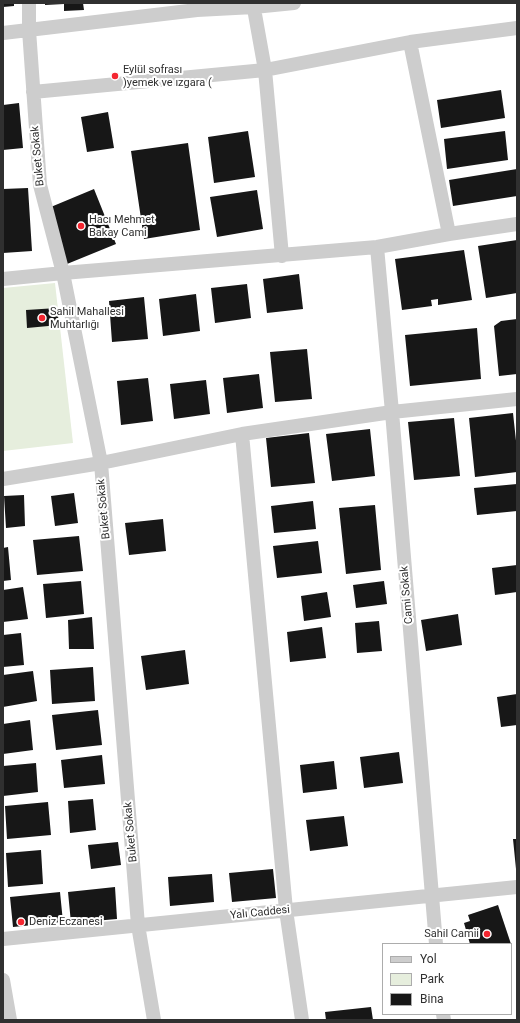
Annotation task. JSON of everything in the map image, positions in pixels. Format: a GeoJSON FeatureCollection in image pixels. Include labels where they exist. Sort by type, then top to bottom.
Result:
{"type":"FeatureCollection","features":[{"type":"Feature","properties":{"kind":"street","name":"Buket Sokak"},"geometry":{"type":"LineString","coordinates":[[29,3],[29,30],[40,186],[63,273],[101,463],[138,925],[154,1020]]}},
{"type":"Feature","properties":{"kind":"street"},"geometry":{"type":"LineString","coordinates":[[3,33],[197,10],[294,3]]}},
{"type":"Feature","properties":{"kind":"street"},"geometry":{"type":"LineString","coordinates":[[254,5],[265,70],[282,256]]}},
{"type":"Feature","properties":{"kind":"street"},"geometry":{"type":"LineString","coordinates":[[33,92],[265,70],[410,42],[517,28]]}},
{"type":"Feature","properties":{"kind":"street"},"geometry":{"type":"LineString","coordinates":[[410,42],[449,234]]}},
{"type":"Feature","properties":{"kind":"street"},"geometry":{"type":"LineString","coordinates":[[3,279],[377,247],[517,224]]}},
{"type":"Feature","properties":{"kind":"street","name":"Cami Sokak"},"geometry":{"type":"LineString","coordinates":[[377,247],[436,943]]}},
{"type":"Feature","properties":{"kind":"street"},"geometry":{"type":"LineString","coordinates":[[3,479],[101,463],[242,434],[392,412],[517,399]]}},
{"type":"Feature","properties":{"kind":"street"},"geometry":{"type":"LineString","coordinates":[[242,434],[286,910],[302,1020]]}},
{"type":"Feature","properties":{"kind":"street","name":"Yalı Caddesi"},"geometry":{"type":"LineString","coordinates":[[3,939],[517,887]]}},
{"type":"Feature","properties":{"kind":"street"},"geometry":{"type":"LineString","coordinates":[[3,980],[10,1020]]}},
{"type":"Feature","properties":{"kind":"green space"},"geometry":{"type":"Polygon","coordinates":[[[55,283],[73,443],[3,451],[3,288],[55,283]]]}},
{"type":"Feature","properties":{"kind":"building"},"geometry":{"type":"Polygon","coordinates":[[[3,3],[14,3],[14,6],[3,7],[3,3]]]}},
{"type":"Feature","properties":{"kind":"building"},"geometry":{"type":"Polygon","coordinates":[[[45,3],[83,3],[84,10],[64,11],[64,4],[45,5],[45,3]]]}},
{"type":"Feature","properties":{"kind":"building"},"geometry":{"type":"Polygon","coordinates":[[[501,90],[505,118],[441,128],[437,100],[501,90]]]}},
{"type":"Feature","properties":{"kind":"building"},"geometry":{"type":"Polygon","coordinates":[[[19,103],[23,148],[3,150],[3,105],[19,103]]]}},
{"type":"Feature","properties":{"kind":"building"},"geometry":{"type":"Polygon","coordinates":[[[108,112],[114,148],[87,152],[81,117],[108,112]]]}},
{"type":"Feature","properties":{"kind":"building"},"geometry":{"type":"Polygon","coordinates":[[[248,131],[255,177],[214,183],[208,137],[248,131]]]}},
{"type":"Feature","properties":{"kind":"building"},"geometry":{"type":"Polygon","coordinates":[[[505,131],[508,160],[447,169],[444,139],[505,131]]]}},
{"type":"Feature","properties":{"kind":"building"},"geometry":{"type":"Polygon","coordinates":[[[188,143],[200,230],[144,239],[131,151],[188,143]]]}},
{"type":"Feature","properties":{"kind":"building"},"geometry":{"type":"Polygon","coordinates":[[[517,169],[517,196],[453,206],[449,180],[517,169]]]}},
{"type":"Feature","properties":{"kind":"building"},"geometry":{"type":"Polygon","coordinates":[[[28,188],[32,251],[3,253],[3,189],[28,188]]]}},
{"type":"Feature","properties":{"kind":"building","name":"Hacı Mehmet Bakay Cami"},"geometry":{"type":"Polygon","coordinates":[[[94,189],[116,244],[67,264],[46,209],[94,189]]]}},
{"type":"Feature","properties":{"kind":"building"},"geometry":{"type":"Polygon","coordinates":[[[257,190],[263,229],[217,237],[210,197],[257,190]]]}},
{"type":"Feature","properties":{"kind":"building"},"geometry":{"type":"Polygon","coordinates":[[[517,240],[517,293],[486,298],[478,246],[517,240]]]}},
{"type":"Feature","properties":{"kind":"building"},"geometry":{"type":"Polygon","coordinates":[[[464,250],[472,300],[438,305],[438,299],[431,300],[432,306],[402,310],[395,259],[464,250]]]}},
{"type":"Feature","properties":{"kind":"building"},"geometry":{"type":"Polygon","coordinates":[[[299,274],[303,309],[267,313],[263,279],[299,274]]]}},
{"type":"Feature","properties":{"kind":"building"},"geometry":{"type":"Polygon","coordinates":[[[247,284],[251,318],[215,323],[211,288],[247,284]]]}},
{"type":"Feature","properties":{"kind":"building"},"geometry":{"type":"Polygon","coordinates":[[[196,294],[200,331],[163,336],[159,299],[196,294]]]}},
{"type":"Feature","properties":{"kind":"building"},"geometry":{"type":"Polygon","coordinates":[[[144,297],[148,339],[112,342],[109,301],[144,297]]]}},
{"type":"Feature","properties":{"kind":"building","name":"Sahil Mahallesi Muhtarlığı"},"geometry":{"type":"Polygon","coordinates":[[[57,308],[59,325],[27,328],[26,310],[57,308]]]}},
{"type":"Feature","properties":{"kind":"building"},"geometry":{"type":"Polygon","coordinates":[[[517,319],[517,374],[499,376],[494,326],[501,321],[517,319]]]}},
{"type":"Feature","properties":{"kind":"building"},"geometry":{"type":"Polygon","coordinates":[[[477,328],[481,379],[410,386],[405,335],[477,328]]]}},
{"type":"Feature","properties":{"kind":"building"},"geometry":{"type":"Polygon","coordinates":[[[307,349],[312,399],[275,402],[270,352],[307,349]]]}},
{"type":"Feature","properties":{"kind":"building"},"geometry":{"type":"Polygon","coordinates":[[[259,374],[263,408],[227,413],[223,378],[259,374]]]}},
{"type":"Feature","properties":{"kind":"building"},"geometry":{"type":"Polygon","coordinates":[[[148,378],[153,421],[121,425],[117,381],[148,378]]]}},
{"type":"Feature","properties":{"kind":"building"},"geometry":{"type":"Polygon","coordinates":[[[206,380],[210,414],[174,419],[170,384],[206,380]]]}},
{"type":"Feature","properties":{"kind":"building"},"geometry":{"type":"Polygon","coordinates":[[[513,413],[517,450],[517,472],[475,477],[469,418],[513,413]]]}},
{"type":"Feature","properties":{"kind":"building"},"geometry":{"type":"Polygon","coordinates":[[[454,418],[460,476],[414,480],[408,422],[454,418]]]}},
{"type":"Feature","properties":{"kind":"building"},"geometry":{"type":"Polygon","coordinates":[[[370,429],[375,476],[332,481],[326,434],[370,429]]]}},
{"type":"Feature","properties":{"kind":"building"},"geometry":{"type":"Polygon","coordinates":[[[309,433],[315,483],[271,487],[266,438],[309,433]]]}},
{"type":"Feature","properties":{"kind":"building"},"geometry":{"type":"Polygon","coordinates":[[[517,484],[517,511],[477,515],[474,488],[517,484]]]}},
{"type":"Feature","properties":{"kind":"building"},"geometry":{"type":"Polygon","coordinates":[[[74,493],[78,523],[55,526],[51,496],[74,493]]]}},
{"type":"Feature","properties":{"kind":"building"},"geometry":{"type":"Polygon","coordinates":[[[24,495],[25,526],[6,528],[4,496],[24,495]]]}},
{"type":"Feature","properties":{"kind":"building"},"geometry":{"type":"Polygon","coordinates":[[[313,501],[316,529],[274,533],[271,506],[313,501]]]}},
{"type":"Feature","properties":{"kind":"building"},"geometry":{"type":"Polygon","coordinates":[[[375,505],[381,570],[346,574],[339,508],[375,505]]]}},
{"type":"Feature","properties":{"kind":"building"},"geometry":{"type":"Polygon","coordinates":[[[163,519],[166,551],[129,555],[125,523],[163,519]]]}},
{"type":"Feature","properties":{"kind":"building"},"geometry":{"type":"Polygon","coordinates":[[[79,536],[83,571],[37,575],[33,540],[79,536]]]}},
{"type":"Feature","properties":{"kind":"building"},"geometry":{"type":"Polygon","coordinates":[[[318,541],[322,573],[277,578],[273,546],[318,541]]]}},
{"type":"Feature","properties":{"kind":"building"},"geometry":{"type":"Polygon","coordinates":[[[8,547],[11,580],[3,581],[3,548],[8,547]]]}},
{"type":"Feature","properties":{"kind":"building"},"geometry":{"type":"Polygon","coordinates":[[[517,565],[517,592],[495,595],[492,568],[517,565]]]}},
{"type":"Feature","properties":{"kind":"building"},"geometry":{"type":"Polygon","coordinates":[[[81,581],[84,614],[46,618],[43,584],[81,581]]]}},
{"type":"Feature","properties":{"kind":"building"},"geometry":{"type":"Polygon","coordinates":[[[384,581],[387,604],[356,608],[353,585],[384,581]]]}},
{"type":"Feature","properties":{"kind":"building"},"geometry":{"type":"Polygon","coordinates":[[[23,587],[28,619],[3,622],[3,590],[23,587]]]}},
{"type":"Feature","properties":{"kind":"building"},"geometry":{"type":"Polygon","coordinates":[[[327,592],[331,617],[304,621],[301,596],[327,592]]]}},
{"type":"Feature","properties":{"kind":"building"},"geometry":{"type":"Polygon","coordinates":[[[458,614],[462,645],[426,651],[421,620],[458,614]]]}},
{"type":"Feature","properties":{"kind":"building"},"geometry":{"type":"Polygon","coordinates":[[[92,617],[94,649],[69,649],[68,620],[92,617]]]}},
{"type":"Feature","properties":{"kind":"building"},"geometry":{"type":"Polygon","coordinates":[[[379,621],[382,651],[357,653],[355,623],[379,621]]]}},
{"type":"Feature","properties":{"kind":"building"},"geometry":{"type":"Polygon","coordinates":[[[322,627],[326,658],[290,662],[287,632],[322,627]]]}},
{"type":"Feature","properties":{"kind":"building"},"geometry":{"type":"Polygon","coordinates":[[[21,633],[24,665],[3,667],[3,635],[21,633]]]}},
{"type":"Feature","properties":{"kind":"building"},"geometry":{"type":"Polygon","coordinates":[[[185,650],[189,684],[146,690],[141,656],[185,650]]]}},
{"type":"Feature","properties":{"kind":"building"},"geometry":{"type":"Polygon","coordinates":[[[93,667],[95,701],[52,704],[50,670],[93,667]]]}},
{"type":"Feature","properties":{"kind":"building"},"geometry":{"type":"Polygon","coordinates":[[[33,671],[37,701],[3,707],[3,675],[33,671]]]}},
{"type":"Feature","properties":{"kind":"building"},"geometry":{"type":"Polygon","coordinates":[[[517,694],[517,725],[501,727],[497,697],[517,694]]]}},
{"type":"Feature","properties":{"kind":"building"},"geometry":{"type":"Polygon","coordinates":[[[98,710],[102,745],[56,750],[52,715],[98,710]]]}},
{"type":"Feature","properties":{"kind":"building"},"geometry":{"type":"Polygon","coordinates":[[[30,720],[33,750],[3,754],[3,724],[30,720]]]}},
{"type":"Feature","properties":{"kind":"building"},"geometry":{"type":"Polygon","coordinates":[[[399,752],[403,783],[364,788],[360,757],[399,752]]]}},
{"type":"Feature","properties":{"kind":"building"},"geometry":{"type":"Polygon","coordinates":[[[102,755],[105,784],[64,788],[61,760],[102,755]]]}},
{"type":"Feature","properties":{"kind":"building"},"geometry":{"type":"Polygon","coordinates":[[[334,761],[337,789],[303,793],[300,765],[334,761]]]}},
{"type":"Feature","properties":{"kind":"building"},"geometry":{"type":"Polygon","coordinates":[[[36,763],[38,792],[3,796],[3,766],[36,763]]]}},
{"type":"Feature","properties":{"kind":"building"},"geometry":{"type":"Polygon","coordinates":[[[93,799],[96,830],[70,833],[68,801],[93,799]]]}},
{"type":"Feature","properties":{"kind":"building"},"geometry":{"type":"Polygon","coordinates":[[[48,802],[51,835],[7,839],[5,806],[48,802]]]}},
{"type":"Feature","properties":{"kind":"building"},"geometry":{"type":"Polygon","coordinates":[[[344,816],[348,846],[310,851],[306,820],[344,816]]]}},
{"type":"Feature","properties":{"kind":"building"},"geometry":{"type":"Polygon","coordinates":[[[513,839],[517,839],[517,869],[516,869],[513,839]]]}},
{"type":"Feature","properties":{"kind":"building"},"geometry":{"type":"Polygon","coordinates":[[[118,842],[121,865],[91,869],[88,845],[118,842]]]}},
{"type":"Feature","properties":{"kind":"building"},"geometry":{"type":"Polygon","coordinates":[[[41,850],[43,884],[8,887],[6,853],[41,850]]]}},
{"type":"Feature","properties":{"kind":"building"},"geometry":{"type":"Polygon","coordinates":[[[273,869],[276,898],[232,902],[229,873],[273,869]]]}},
{"type":"Feature","properties":{"kind":"building"},"geometry":{"type":"Polygon","coordinates":[[[212,874],[214,902],[170,906],[168,877],[212,874]]]}},
{"type":"Feature","properties":{"kind":"building"},"geometry":{"type":"Polygon","coordinates":[[[115,887],[117,919],[71,923],[68,892],[115,887]]]}},
{"type":"Feature","properties":{"kind":"building"},"geometry":{"type":"Polygon","coordinates":[[[60,892],[63,922],[13,927],[10,897],[60,892]]]}},
{"type":"Feature","properties":{"kind":"building","name":"Sahil Camii"},"geometry":{"type":"Polygon","coordinates":[[[498,905],[511,943],[470,943],[464,923],[470,921],[468,915],[498,905]]]}},
{"type":"Feature","properties":{"kind":"building"},"geometry":{"type":"Polygon","coordinates":[[[371,1007],[373,1020],[326,1020],[325,1012],[371,1007]]]}},
{"type":"Feature","properties":{"kind":"place","name":"Eylül sofrası )yemek ve ızgara ("},"geometry":{"type":"Point","coordinates":[115,76]}},
{"type":"Feature","properties":{"kind":"place","name":"Hacı Mehmet Bakay Cami"},"geometry":{"type":"Point","coordinates":[81,226]}},
{"type":"Feature","properties":{"kind":"place","name":"Sahil Mahallesi Muhtarlığı"},"geometry":{"type":"Point","coordinates":[42,318]}},
{"type":"Feature","properties":{"kind":"place","name":"Deniz Eczanesi"},"geometry":{"type":"Point","coordinates":[21,922]}},
{"type":"Feature","properties":{"kind":"place","name":"Sahil Camii"},"geometry":{"type":"Point","coordinates":[487,934]}}]}
